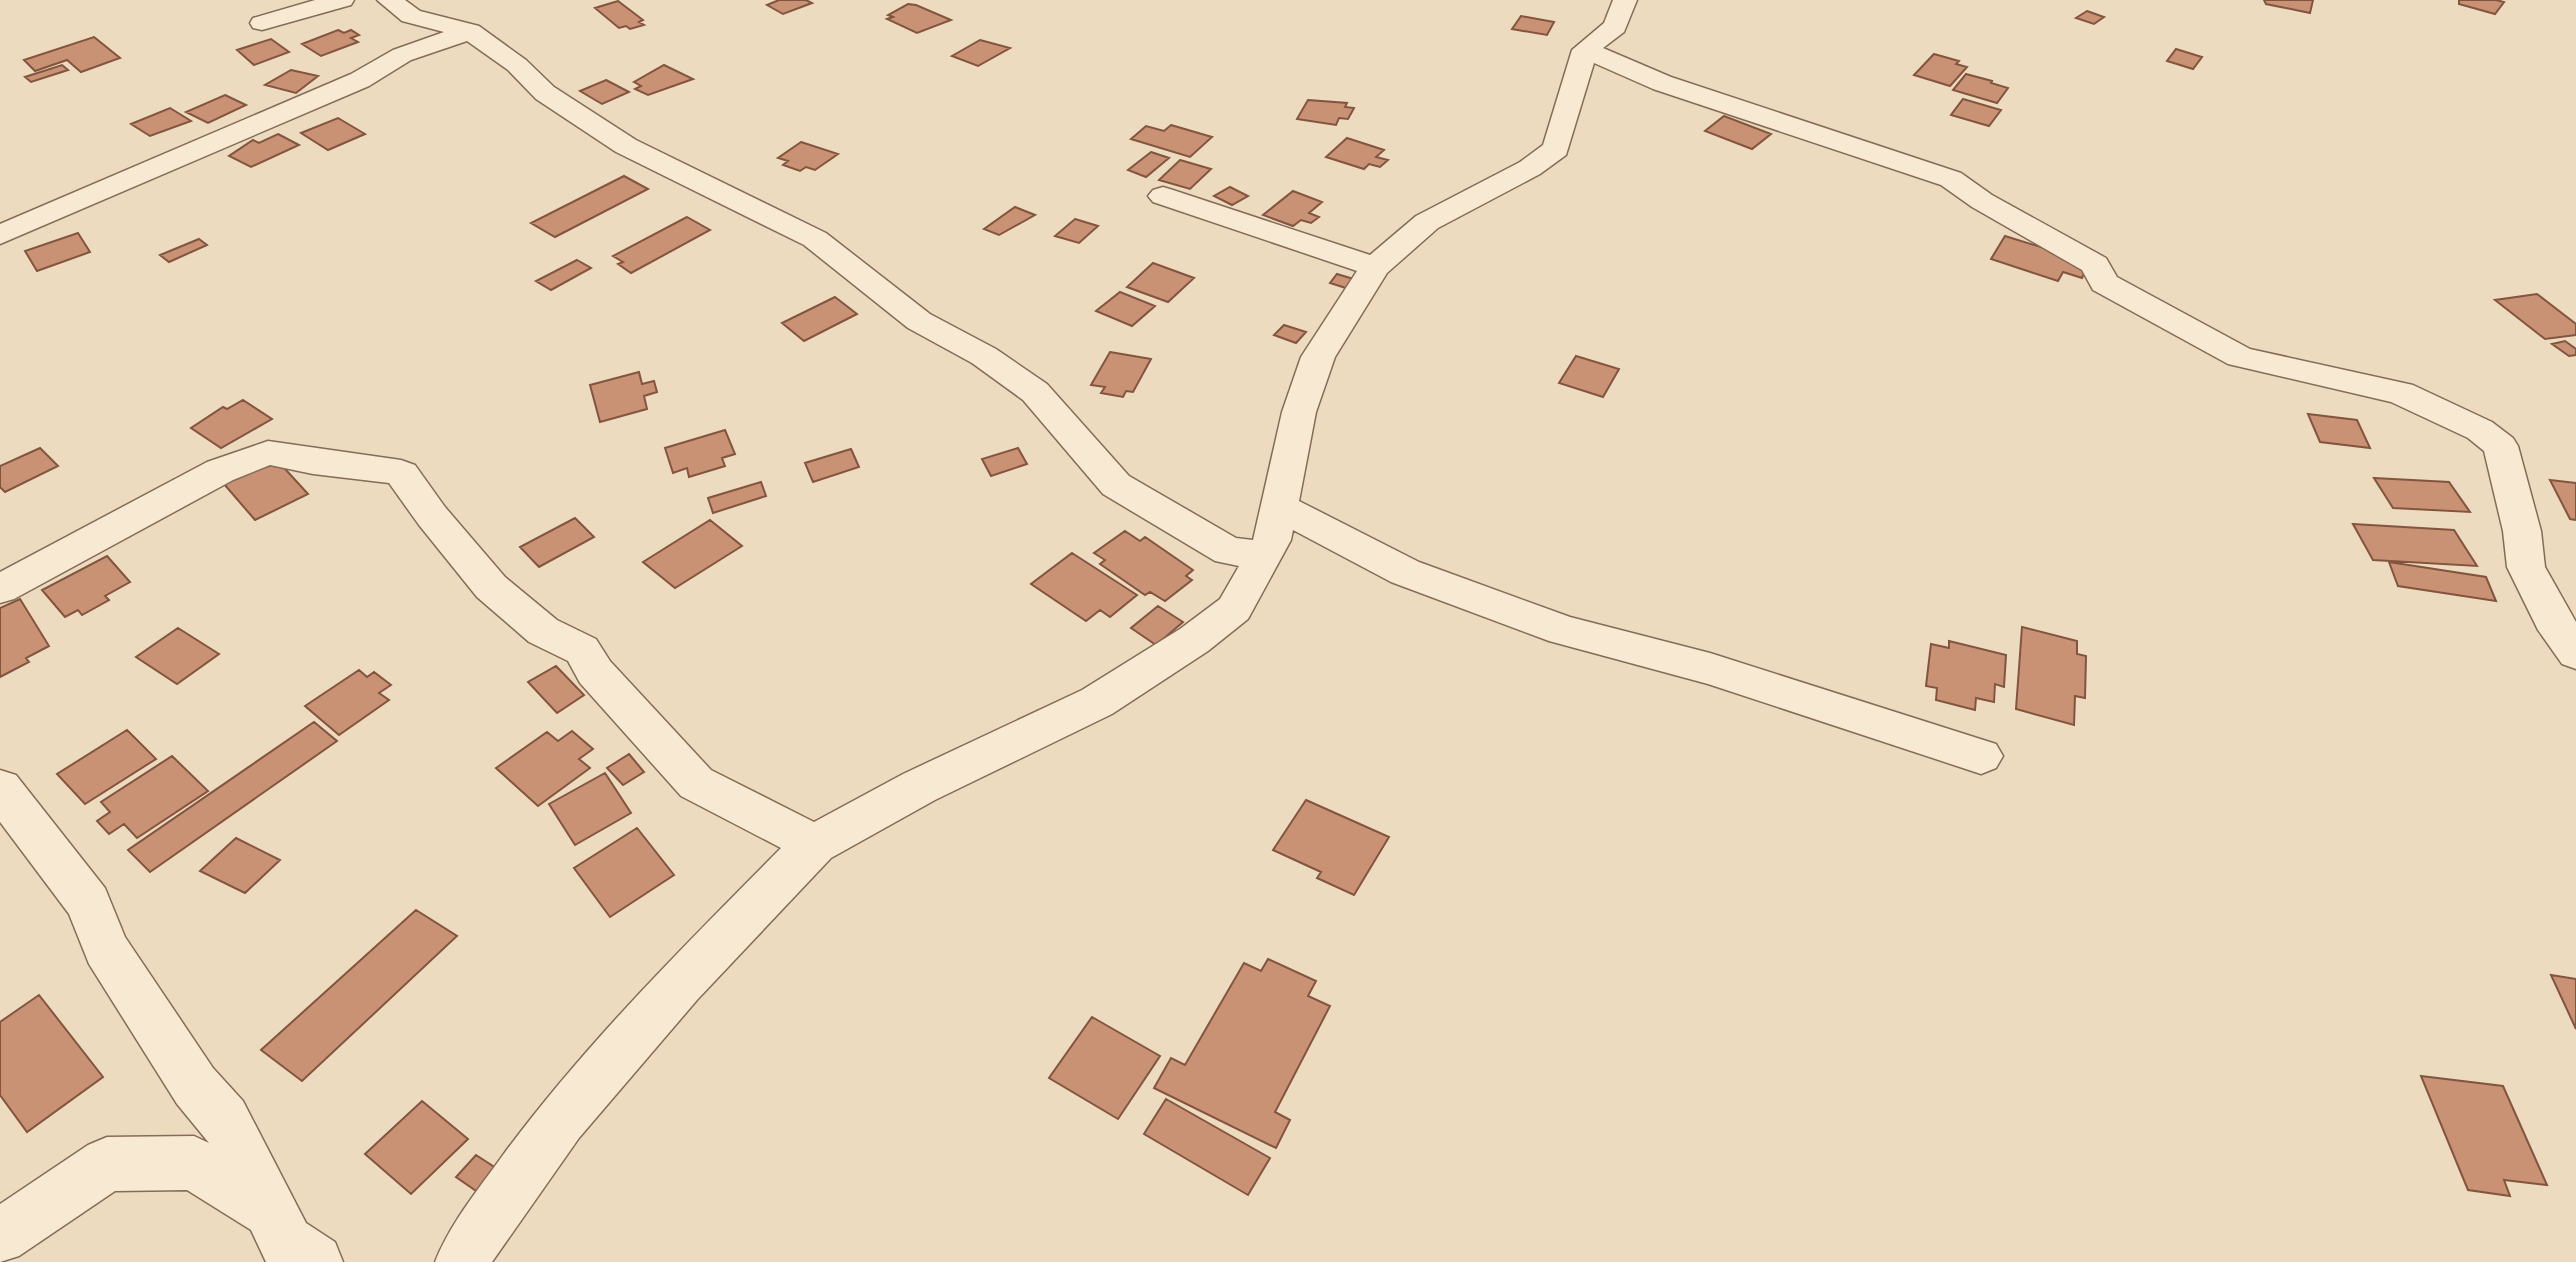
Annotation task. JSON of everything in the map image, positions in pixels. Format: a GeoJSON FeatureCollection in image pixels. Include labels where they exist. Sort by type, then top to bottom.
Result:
{"type":"FeatureCollection","features":[{"type":"Feature","properties":{"kind":"street"},"geometry":{"type":"LineString","coordinates":[[262,23],[342,0]]}},
{"type":"Feature","properties":{"kind":"street"},"geometry":{"type":"LineString","coordinates":[[389,0],[411,16],[470,31],[517,65],[545,93],[626,146],[815,239],[919,321],[984,356],[1035,392],[1116,485],[1228,551],[1262,555]]}},
{"type":"Feature","properties":{"kind":"street"},"geometry":{"type":"LineString","coordinates":[[463,1262],[468,1249],[561,1120],[680,984],[815,844],[919,787],[1097,702],[1194,640],[1234,609],[1272,540],[1299,412],[1318,357],[1375,267],[1427,222],[1530,168],[1556,149],[1585,50],[1615,27],[1625,0]]}},
{"type":"Feature","properties":{"kind":"street"},"geometry":{"type":"LineString","coordinates":[[0,235],[360,80],[402,55],[470,31]]}},
{"type":"Feature","properties":{"kind":"street"},"geometry":{"type":"LineString","coordinates":[[1585,50],[1662,83],[1951,179],[1982,201],[2095,265],[2104,283],[2240,357],[2401,393],[2480,430],[2500,446],[2522,531],[2526,567],[2552,619],[2576,653]]}},
{"type":"Feature","properties":{"kind":"street"},"geometry":{"type":"LineString","coordinates":[[1163,196],[1375,267]]}},
{"type":"Feature","properties":{"kind":"street"},"geometry":{"type":"LineString","coordinates":[[0,589],[220,471],[268,453],[313,462],[388,469],[402,474],[432,516],[491,587],[543,631],[582,650],[595,672],[696,783],[815,844]]}},
{"type":"Feature","properties":{"kind":"street"},"geometry":{"type":"LineString","coordinates":[[1279,507],[1405,572],[1563,630],[1710,669],[1981,756]]}},
{"type":"Feature","properties":{"kind":"street"},"geometry":{"type":"LineString","coordinates":[[0,788],[88,903],[106,949],[195,1086],[225,1119],[286,1243],[315,1262]]}},
{"type":"Feature","properties":{"kind":"street"},"geometry":{"type":"LineString","coordinates":[[0,1237],[107,1164],[194,1163],[270,1212]]}},
{"type":"Feature","properties":{"kind":"building"},"geometry":{"type":"Polygon","coordinates":[[[779,0],[806,0],[812,3],[783,14],[767,5],[779,0]]]}},
{"type":"Feature","properties":{"kind":"building"},"geometry":{"type":"Polygon","coordinates":[[[2264,0],[2313,0],[2310,13],[2266,4],[2264,0]]]}},
{"type":"Feature","properties":{"kind":"building"},"geometry":{"type":"Polygon","coordinates":[[[2459,0],[2504,2],[2495,14],[2459,4],[2459,0]]]}},
{"type":"Feature","properties":{"kind":"building"},"geometry":{"type":"Polygon","coordinates":[[[618,1],[643,20],[639,22],[644,25],[619,28],[595,8],[618,1]]]}},
{"type":"Feature","properties":{"kind":"building"},"geometry":{"type":"Polygon","coordinates":[[[908,4],[951,20],[917,33],[887,19],[893,17],[888,15],[908,4]]]}},
{"type":"Feature","properties":{"kind":"building"},"geometry":{"type":"Polygon","coordinates":[[[2087,11],[2104,17],[2094,24],[2076,18],[2087,11]]]}},
{"type":"Feature","properties":{"kind":"building"},"geometry":{"type":"Polygon","coordinates":[[[1521,16],[1554,22],[1547,35],[1512,29],[1521,16]]]}},
{"type":"Feature","properties":{"kind":"building"},"geometry":{"type":"Polygon","coordinates":[[[338,30],[344,33],[351,30],[359,35],[351,38],[358,42],[321,56],[302,44],[338,30]]]}},
{"type":"Feature","properties":{"kind":"building"},"geometry":{"type":"Polygon","coordinates":[[[94,37],[120,58],[81,72],[67,60],[35,71],[24,60],[94,37]]]}},
{"type":"Feature","properties":{"kind":"building"},"geometry":{"type":"Polygon","coordinates":[[[271,39],[289,52],[254,65],[237,50],[271,39]]]}},
{"type":"Feature","properties":{"kind":"building"},"geometry":{"type":"Polygon","coordinates":[[[980,40],[1010,48],[978,66],[952,56],[980,40]]]}},
{"type":"Feature","properties":{"kind":"building"},"geometry":{"type":"Polygon","coordinates":[[[2176,49],[2202,57],[2193,69],[2167,61],[2176,49]]]}},
{"type":"Feature","properties":{"kind":"building"},"geometry":{"type":"Polygon","coordinates":[[[1934,54],[1959,61],[1956,64],[1967,67],[1950,86],[1914,75],[1934,54]]]}},
{"type":"Feature","properties":{"kind":"building"},"geometry":{"type":"Polygon","coordinates":[[[62,65],[68,70],[31,82],[25,77],[62,65]]]}},
{"type":"Feature","properties":{"kind":"building"},"geometry":{"type":"Polygon","coordinates":[[[664,65],[693,79],[648,95],[635,89],[641,86],[634,82],[664,65]]]}},
{"type":"Feature","properties":{"kind":"building"},"geometry":{"type":"Polygon","coordinates":[[[291,70],[318,76],[296,93],[265,85],[291,70]]]}},
{"type":"Feature","properties":{"kind":"building"},"geometry":{"type":"Polygon","coordinates":[[[1966,74],[2008,88],[1997,103],[1953,90],[1966,74]]]}},
{"type":"Feature","properties":{"kind":"building"},"geometry":{"type":"Polygon","coordinates":[[[606,80],[629,92],[602,104],[580,91],[606,80]]]}},
{"type":"Feature","properties":{"kind":"building"},"geometry":{"type":"Polygon","coordinates":[[[225,95],[246,105],[208,123],[186,112],[225,95]]]}},
{"type":"Feature","properties":{"kind":"building"},"geometry":{"type":"Polygon","coordinates":[[[1963,99],[2001,110],[1989,126],[1951,115],[1963,99]]]}},
{"type":"Feature","properties":{"kind":"building"},"geometry":{"type":"Polygon","coordinates":[[[1308,100],[1347,103],[1345,107],[1354,108],[1348,119],[1339,118],[1336,125],[1297,119],[1308,100]]]}},
{"type":"Feature","properties":{"kind":"building"},"geometry":{"type":"Polygon","coordinates":[[[170,108],[191,121],[150,136],[131,124],[170,108]]]}},
{"type":"Feature","properties":{"kind":"building"},"geometry":{"type":"Polygon","coordinates":[[[1724,116],[1771,134],[1752,149],[1705,131],[1724,116]]]}},
{"type":"Feature","properties":{"kind":"building"},"geometry":{"type":"Polygon","coordinates":[[[338,118],[365,134],[328,150],[301,133],[338,118]]]}},
{"type":"Feature","properties":{"kind":"building"},"geometry":{"type":"Polygon","coordinates":[[[1171,125],[1212,137],[1190,157],[1131,139],[1146,126],[1164,131],[1171,125]]]}},
{"type":"Feature","properties":{"kind":"building"},"geometry":{"type":"Polygon","coordinates":[[[278,134],[299,145],[251,167],[229,156],[253,140],[259,143],[278,134]]]}},
{"type":"Feature","properties":{"kind":"building"},"geometry":{"type":"Polygon","coordinates":[[[1347,138],[1384,150],[1376,157],[1388,160],[1380,167],[1369,164],[1364,169],[1326,157],[1347,138]]]}},
{"type":"Feature","properties":{"kind":"building"},"geometry":{"type":"Polygon","coordinates":[[[801,142],[838,154],[815,170],[806,167],[800,171],[783,165],[788,161],[778,158],[801,142]]]}},
{"type":"Feature","properties":{"kind":"building"},"geometry":{"type":"Polygon","coordinates":[[[1151,152],[1169,158],[1146,177],[1128,170],[1151,152]]]}},
{"type":"Feature","properties":{"kind":"building"},"geometry":{"type":"Polygon","coordinates":[[[1180,160],[1211,169],[1190,189],[1159,180],[1180,160]]]}},
{"type":"Feature","properties":{"kind":"building"},"geometry":{"type":"Polygon","coordinates":[[[624,176],[648,189],[555,237],[531,223],[624,176]]]}},
{"type":"Feature","properties":{"kind":"building"},"geometry":{"type":"Polygon","coordinates":[[[1230,187],[1248,196],[1232,205],[1214,196],[1230,187]]]}},
{"type":"Feature","properties":{"kind":"building"},"geometry":{"type":"Polygon","coordinates":[[[1293,191],[1322,202],[1309,213],[1319,217],[1311,223],[1301,220],[1293,226],[1263,215],[1293,191]]]}},
{"type":"Feature","properties":{"kind":"building"},"geometry":{"type":"Polygon","coordinates":[[[1015,207],[1035,215],[999,235],[984,229],[1015,207]]]}},
{"type":"Feature","properties":{"kind":"building"},"geometry":{"type":"Polygon","coordinates":[[[687,217],[710,230],[631,273],[618,264],[623,262],[613,256],[687,217]]]}},
{"type":"Feature","properties":{"kind":"building"},"geometry":{"type":"Polygon","coordinates":[[[1075,219],[1098,226],[1079,243],[1055,236],[1075,219]]]}},
{"type":"Feature","properties":{"kind":"building"},"geometry":{"type":"Polygon","coordinates":[[[78,233],[90,252],[37,271],[25,251],[78,233]]]}},
{"type":"Feature","properties":{"kind":"building"},"geometry":{"type":"Polygon","coordinates":[[[2005,236],[2070,256],[2088,265],[2082,278],[2063,272],[2058,281],[1991,259],[2005,236]]]}},
{"type":"Feature","properties":{"kind":"building"},"geometry":{"type":"Polygon","coordinates":[[[199,239],[207,245],[169,262],[160,255],[199,239]]]}},
{"type":"Feature","properties":{"kind":"building"},"geometry":{"type":"Polygon","coordinates":[[[577,260],[591,268],[551,290],[536,281],[577,260]]]}},
{"type":"Feature","properties":{"kind":"building"},"geometry":{"type":"Polygon","coordinates":[[[1153,263],[1194,278],[1168,302],[1127,287],[1153,263]]]}},
{"type":"Feature","properties":{"kind":"building"},"geometry":{"type":"Polygon","coordinates":[[[1337,274],[1357,280],[1349,289],[1330,283],[1337,274]]]}},
{"type":"Feature","properties":{"kind":"building"},"geometry":{"type":"Polygon","coordinates":[[[1120,292],[1155,306],[1132,326],[1096,311],[1120,292]]]}},
{"type":"Feature","properties":{"kind":"building"},"geometry":{"type":"Polygon","coordinates":[[[2537,294],[2576,324],[2576,335],[2545,339],[2495,300],[2537,294]]]}},
{"type":"Feature","properties":{"kind":"building"},"geometry":{"type":"Polygon","coordinates":[[[835,297],[857,314],[804,341],[782,323],[835,297]]]}},
{"type":"Feature","properties":{"kind":"building"},"geometry":{"type":"Polygon","coordinates":[[[1284,325],[1306,332],[1296,343],[1274,335],[1284,325]]]}},
{"type":"Feature","properties":{"kind":"building"},"geometry":{"type":"Polygon","coordinates":[[[2565,341],[2576,349],[2576,355],[2569,356],[2552,344],[2565,341]]]}},
{"type":"Feature","properties":{"kind":"building"},"geometry":{"type":"Polygon","coordinates":[[[1110,352],[1151,359],[1133,392],[1126,391],[1123,397],[1101,393],[1105,387],[1091,385],[1110,352]]]}},
{"type":"Feature","properties":{"kind":"building"},"geometry":{"type":"Polygon","coordinates":[[[1576,356],[1619,369],[1603,397],[1559,383],[1576,356]]]}},
{"type":"Feature","properties":{"kind":"building"},"geometry":{"type":"Polygon","coordinates":[[[639,372],[642,384],[654,381],[657,392],[644,396],[647,409],[600,422],[590,385],[639,372]]]}},
{"type":"Feature","properties":{"kind":"building"},"geometry":{"type":"Polygon","coordinates":[[[243,400],[272,419],[221,448],[191,428],[223,407],[227,409],[243,400]]]}},
{"type":"Feature","properties":{"kind":"building"},"geometry":{"type":"Polygon","coordinates":[[[2308,414],[2357,420],[2370,448],[2320,442],[2308,414]]]}},
{"type":"Feature","properties":{"kind":"building"},"geometry":{"type":"Polygon","coordinates":[[[725,430],[735,454],[722,458],[725,466],[689,477],[687,468],[673,473],[665,448],[725,430]]]}},
{"type":"Feature","properties":{"kind":"building"},"geometry":{"type":"Polygon","coordinates":[[[40,448],[58,466],[5,492],[0,487],[0,466],[40,448]]]}},
{"type":"Feature","properties":{"kind":"building"},"geometry":{"type":"Polygon","coordinates":[[[1018,448],[1027,464],[991,476],[982,459],[1018,448]]]}},
{"type":"Feature","properties":{"kind":"building"},"geometry":{"type":"Polygon","coordinates":[[[851,449],[859,467],[813,482],[805,463],[851,449]]]}},
{"type":"Feature","properties":{"kind":"building"},"geometry":{"type":"Polygon","coordinates":[[[276,459],[308,494],[255,520],[224,484],[276,459]]]}},
{"type":"Feature","properties":{"kind":"building"},"geometry":{"type":"Polygon","coordinates":[[[2374,478],[2449,482],[2470,512],[2393,508],[2374,478]]]}},
{"type":"Feature","properties":{"kind":"building"},"geometry":{"type":"Polygon","coordinates":[[[2550,480],[2576,483],[2576,520],[2570,519],[2550,480]]]}},
{"type":"Feature","properties":{"kind":"building"},"geometry":{"type":"Polygon","coordinates":[[[761,482],[766,496],[713,513],[708,498],[761,482]]]}},
{"type":"Feature","properties":{"kind":"building"},"geometry":{"type":"Polygon","coordinates":[[[575,518],[594,537],[539,567],[520,547],[575,518]]]}},
{"type":"Feature","properties":{"kind":"building"},"geometry":{"type":"Polygon","coordinates":[[[710,520],[742,546],[675,588],[643,562],[710,520]]]}},
{"type":"Feature","properties":{"kind":"building"},"geometry":{"type":"Polygon","coordinates":[[[2353,524],[2454,530],[2477,566],[2373,560],[2353,524]]]}},
{"type":"Feature","properties":{"kind":"building"},"geometry":{"type":"Polygon","coordinates":[[[1125,531],[1140,541],[1145,537],[1193,570],[1186,576],[1192,580],[1165,601],[1150,592],[1145,595],[1100,564],[1105,560],[1094,553],[1125,531]]]}},
{"type":"Feature","properties":{"kind":"building"},"geometry":{"type":"Polygon","coordinates":[[[1072,553],[1137,595],[1110,617],[1100,610],[1086,621],[1031,584],[1072,553]]]}},
{"type":"Feature","properties":{"kind":"building"},"geometry":{"type":"Polygon","coordinates":[[[107,556],[130,582],[105,596],[109,600],[82,615],[78,610],[65,617],[42,590],[107,556]]]}},
{"type":"Feature","properties":{"kind":"building"},"geometry":{"type":"Polygon","coordinates":[[[2389,562],[2486,577],[2496,601],[2398,586],[2389,562]]]}},
{"type":"Feature","properties":{"kind":"building"},"geometry":{"type":"Polygon","coordinates":[[[20,599],[49,646],[26,658],[29,662],[0,677],[0,608],[20,599]]]}},
{"type":"Feature","properties":{"kind":"building"},"geometry":{"type":"Polygon","coordinates":[[[1158,606],[1183,622],[1156,645],[1131,628],[1158,606]]]}},
{"type":"Feature","properties":{"kind":"building"},"geometry":{"type":"Polygon","coordinates":[[[2022,627],[2077,641],[2077,654],[2086,656],[2085,698],[2075,696],[2074,725],[2016,709],[2022,627]]]}},
{"type":"Feature","properties":{"kind":"building"},"geometry":{"type":"Polygon","coordinates":[[[178,628],[219,654],[177,684],[136,657],[178,628]]]}},
{"type":"Feature","properties":{"kind":"building"},"geometry":{"type":"Polygon","coordinates":[[[1949,641],[2006,655],[2004,687],[1995,684],[1994,702],[1976,698],[1975,710],[1936,700],[1937,688],[1926,686],[1931,644],[1949,648],[1949,641]]]}},
{"type":"Feature","properties":{"kind":"building"},"geometry":{"type":"Polygon","coordinates":[[[556,666],[584,695],[557,713],[528,682],[556,666]]]}},
{"type":"Feature","properties":{"kind":"building"},"geometry":{"type":"Polygon","coordinates":[[[359,670],[367,677],[374,672],[391,685],[379,693],[389,700],[339,735],[305,706],[359,670]]]}},
{"type":"Feature","properties":{"kind":"building"},"geometry":{"type":"Polygon","coordinates":[[[314,722],[337,741],[150,872],[128,850],[314,722]]]}},
{"type":"Feature","properties":{"kind":"building"},"geometry":{"type":"Polygon","coordinates":[[[127,730],[156,759],[85,804],[57,774],[127,730]]]}},
{"type":"Feature","properties":{"kind":"building"},"geometry":{"type":"Polygon","coordinates":[[[572,731],[593,749],[579,759],[590,768],[538,806],[496,768],[547,732],[558,741],[572,731]]]}},
{"type":"Feature","properties":{"kind":"building"},"geometry":{"type":"Polygon","coordinates":[[[629,754],[644,772],[623,785],[607,768],[629,754]]]}},
{"type":"Feature","properties":{"kind":"building"},"geometry":{"type":"Polygon","coordinates":[[[172,756],[208,791],[137,838],[124,824],[109,834],[97,821],[110,812],[101,802],[172,756]]]}},
{"type":"Feature","properties":{"kind":"building"},"geometry":{"type":"Polygon","coordinates":[[[605,773],[631,813],[575,845],[549,804],[605,773]]]}},
{"type":"Feature","properties":{"kind":"building"},"geometry":{"type":"Polygon","coordinates":[[[1306,800],[1389,837],[1354,895],[1317,878],[1321,872],[1273,850],[1306,800]]]}},
{"type":"Feature","properties":{"kind":"building"},"geometry":{"type":"Polygon","coordinates":[[[637,828],[674,875],[610,917],[574,868],[637,828]]]}},
{"type":"Feature","properties":{"kind":"building"},"geometry":{"type":"Polygon","coordinates":[[[236,838],[280,860],[245,893],[200,871],[236,838]]]}},
{"type":"Feature","properties":{"kind":"building"},"geometry":{"type":"Polygon","coordinates":[[[416,910],[457,936],[302,1081],[261,1050],[416,910]]]}},
{"type":"Feature","properties":{"kind":"building"},"geometry":{"type":"Polygon","coordinates":[[[1268,959],[1316,981],[1308,996],[1330,1006],[1275,1112],[1290,1120],[1276,1148],[1154,1088],[1171,1058],[1185,1065],[1244,963],[1261,971],[1268,959]]]}},
{"type":"Feature","properties":{"kind":"building"},"geometry":{"type":"Polygon","coordinates":[[[2551,975],[2576,979],[2576,1029],[2551,975]]]}},
{"type":"Feature","properties":{"kind":"building"},"geometry":{"type":"Polygon","coordinates":[[[39,995],[103,1077],[27,1132],[0,1095],[0,1022],[39,995]]]}},
{"type":"Feature","properties":{"kind":"building"},"geometry":{"type":"Polygon","coordinates":[[[1092,1017],[1160,1056],[1118,1119],[1049,1078],[1092,1017]]]}},
{"type":"Feature","properties":{"kind":"building"},"geometry":{"type":"Polygon","coordinates":[[[2421,1076],[2503,1086],[2547,1185],[2504,1180],[2510,1196],[2468,1190],[2421,1076]]]}},
{"type":"Feature","properties":{"kind":"building"},"geometry":{"type":"Polygon","coordinates":[[[1166,1099],[1270,1158],[1248,1195],[1144,1134],[1166,1099]]]}},
{"type":"Feature","properties":{"kind":"building"},"geometry":{"type":"Polygon","coordinates":[[[422,1101],[468,1139],[411,1194],[365,1154],[422,1101]]]}},
{"type":"Feature","properties":{"kind":"building"},"geometry":{"type":"Polygon","coordinates":[[[476,1155],[499,1170],[479,1193],[456,1177],[476,1155]]]}}]}
